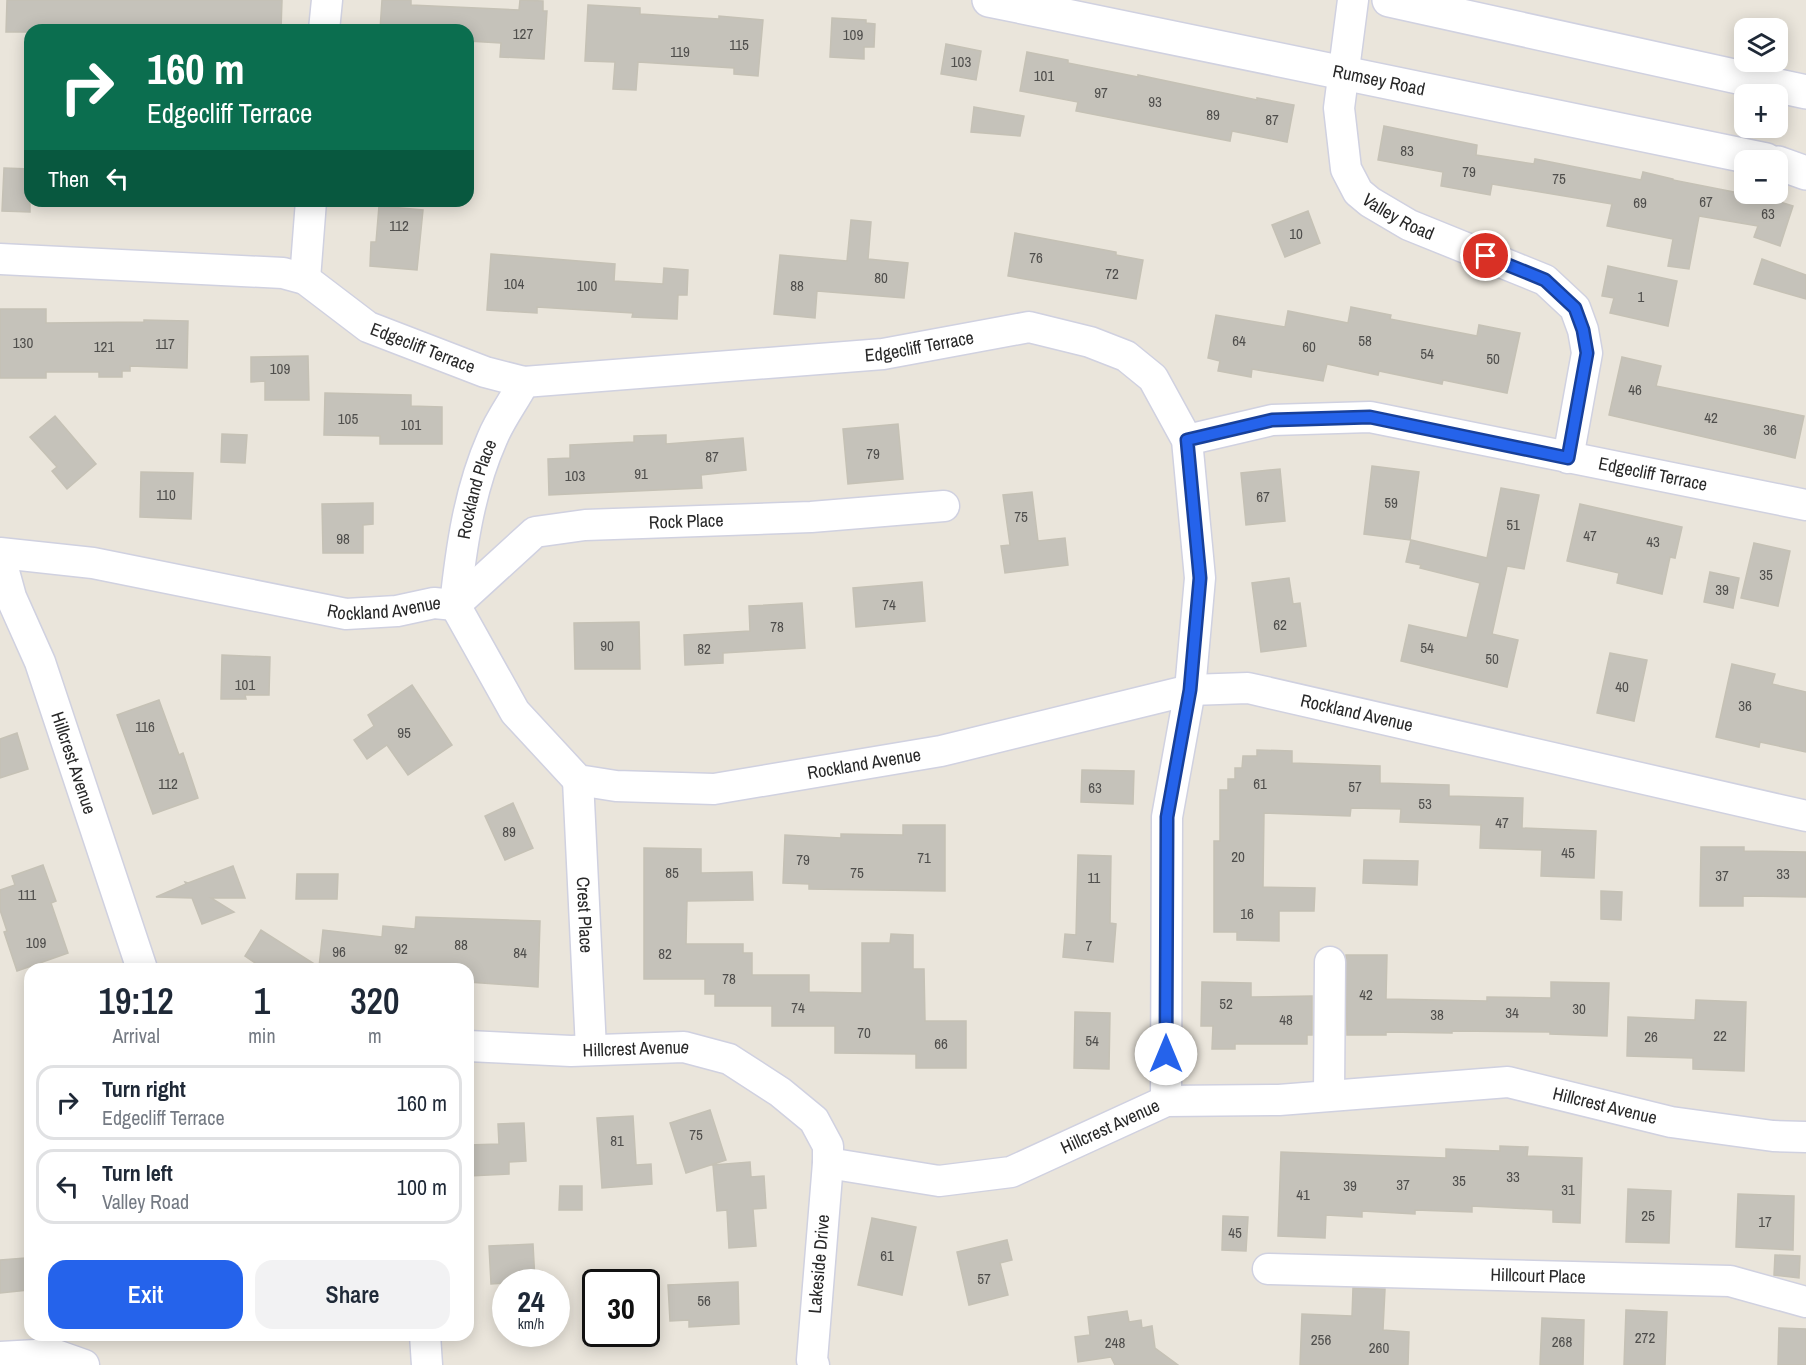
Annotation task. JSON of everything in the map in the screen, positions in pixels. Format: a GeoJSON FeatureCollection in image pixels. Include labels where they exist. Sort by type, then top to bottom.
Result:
{"type":"FeatureCollection","features":[{"type":"Feature","properties":{"kind":"street"},"geometry":{"type":"LineString","coordinates":[[325,24],[327,0]]}},
{"type":"Feature","properties":{"kind":"street","name":"Rumsey Road"},"geometry":{"type":"LineString","coordinates":[[989,0],[1734,153]]}},
{"type":"Feature","properties":{"kind":"street","name":"Valley Road"},"geometry":{"type":"LineString","coordinates":[[1353,0],[1339,108],[1346,169],[1358,192],[1409,225],[1545,280],[1575,308],[1583,330],[1587,353],[1568,458]]}},
{"type":"Feature","properties":{"kind":"street"},"geometry":{"type":"LineString","coordinates":[[1389,0],[1806,92]]}},
{"type":"Feature","properties":{"kind":"street"},"geometry":{"type":"LineString","coordinates":[[1788,167],[1806,173]]}},
{"type":"Feature","properties":{"kind":"street"},"geometry":{"type":"LineString","coordinates":[[305,279],[311,207]]}},
{"type":"Feature","properties":{"kind":"street","name":"Edgecliff Terrace"},"geometry":{"type":"LineString","coordinates":[[0,259],[284,273],[305,279],[368,327],[485,372],[524,382],[883,354],[1029,327],[1089,342],[1126,356],[1153,378],[1187,440],[1272,420],[1370,417],[1806,505]]}},
{"type":"Feature","properties":{"kind":"street","name":"Rockland Place"},"geometry":{"type":"LineString","coordinates":[[455,605],[461,544],[474,492],[492,438],[524,382]]}},
{"type":"Feature","properties":{"kind":"street"},"geometry":{"type":"LineString","coordinates":[[1166,1101],[1167,817],[1190,690],[1200,578],[1187,440]]}},
{"type":"Feature","properties":{"kind":"street","name":"Rock Place"},"geometry":{"type":"LineString","coordinates":[[455,605],[535,532],[585,525],[811,517],[944,506]]}},
{"type":"Feature","properties":{"kind":"street","name":"Rockland Avenue"},"geometry":{"type":"LineString","coordinates":[[0,553],[93,563],[346,614],[397,611],[434,603],[455,605],[515,712],[578,780],[616,786],[714,789],[941,751],[1190,690],[1248,688],[1806,816]]}},
{"type":"Feature","properties":{"kind":"street","name":"Hillcrest Avenue"},"geometry":{"type":"LineString","coordinates":[[0,557],[11,597],[40,662],[140,963]]}},
{"type":"Feature","properties":{"kind":"street","name":"Crest Place"},"geometry":{"type":"LineString","coordinates":[[578,780],[591,1049]]}},
{"type":"Feature","properties":{"kind":"street"},"geometry":{"type":"LineString","coordinates":[[1329,1095],[1330,962]]}},
{"type":"Feature","properties":{"kind":"street","name":"Hillcrest Avenue"},"geometry":{"type":"LineString","coordinates":[[474,1046],[571,1051],[684,1047],[729,1059],[780,1092],[814,1120],[828,1146],[828,1163],[939,1181],[1011,1172],[1166,1101],[1279,1100],[1508,1082],[1671,1122],[1773,1136],[1806,1137]]}},
{"type":"Feature","properties":{"kind":"street","name":"Lakeside Drive"},"geometry":{"type":"LineString","coordinates":[[814,1365],[812,1360],[814,1317],[828,1163]]}},
{"type":"Feature","properties":{"kind":"street","name":"Hillcourt Place"},"geometry":{"type":"LineString","coordinates":[[1268,1269],[1730,1281],[1806,1302]]}},
{"type":"Feature","properties":{"kind":"street"},"geometry":{"type":"LineString","coordinates":[[425,1341],[427,1365]]}},
{"type":"Feature","properties":{"kind":"street"},"geometry":{"type":"LineString","coordinates":[[0,1357],[53,1354],[84,1365]]}},
{"type":"Feature","properties":{"kind":"building"},"geometry":{"type":"Polygon","coordinates":[[[7,0],[282,0],[281,24],[24,24],[24,32],[6,32],[7,0]]]}},
{"type":"Feature","properties":{"kind":"building"},"geometry":{"type":"Polygon","coordinates":[[[382,0],[411,0],[411,5],[519,10],[520,0],[543,1],[543,11],[547,11],[544,59],[500,57],[501,43],[474,41],[474,24],[380,24],[382,0]]]}},
{"type":"Feature","properties":{"kind":"building"},"geometry":{"type":"Polygon","coordinates":[[[588,5],[640,8],[640,14],[719,19],[719,16],[763,20],[758,76],[734,74],[734,68],[638,62],[636,90],[613,89],[615,62],[585,61],[588,5]]]}},
{"type":"Feature","properties":{"kind":"building"},"geometry":{"type":"Polygon","coordinates":[[[832,18],[866,20],[866,23],[875,24],[874,47],[864,47],[864,59],[830,57],[832,18]]]}},
{"type":"Feature","properties":{"kind":"building"},"geometry":{"type":"Polygon","coordinates":[[[946,44],[981,51],[976,80],[941,74],[946,44]]]}},
{"type":"Feature","properties":{"kind":"building"},"geometry":{"type":"Polygon","coordinates":[[[1027,52],[1138,77],[1138,75],[1257,100],[1257,98],[1294,105],[1287,142],[1232,131],[1230,141],[1076,111],[1078,102],[1020,91],[1027,52]]]}},
{"type":"Feature","properties":{"kind":"building"},"geometry":{"type":"Polygon","coordinates":[[[974,107],[1024,116],[1020,136],[971,132],[974,107]]]}},
{"type":"Feature","properties":{"kind":"building"},"geometry":{"type":"Polygon","coordinates":[[[1384,126],[1477,145],[1476,155],[1534,164],[1535,159],[1641,180],[1643,172],[1734,192],[1734,204],[1793,206],[1780,246],[1754,237],[1758,226],[1699,216],[1689,269],[1668,266],[1673,239],[1607,226],[1612,204],[1492,184],[1490,195],[1441,186],[1443,172],[1378,160],[1384,126]]]}},
{"type":"Feature","properties":{"kind":"building"},"geometry":{"type":"Polygon","coordinates":[[[4,168],[24,169],[24,207],[30,207],[30,212],[2,211],[4,168]]]}},
{"type":"Feature","properties":{"kind":"building"},"geometry":{"type":"Polygon","coordinates":[[[379,207],[423,210],[417,270],[370,266],[371,242],[376,242],[379,207]]]}},
{"type":"Feature","properties":{"kind":"building"},"geometry":{"type":"Polygon","coordinates":[[[1308,211],[1320,243],[1285,257],[1272,225],[1308,211]]]}},
{"type":"Feature","properties":{"kind":"building"},"geometry":{"type":"Polygon","coordinates":[[[851,220],[871,222],[868,259],[908,263],[904,298],[817,291],[815,318],[774,314],[780,255],[847,261],[851,220]]]}},
{"type":"Feature","properties":{"kind":"building"},"geometry":{"type":"Polygon","coordinates":[[[1015,233],[1116,252],[1116,255],[1143,260],[1136,299],[1008,276],[1015,233]]]}},
{"type":"Feature","properties":{"kind":"building"},"geometry":{"type":"Polygon","coordinates":[[[491,254],[615,264],[614,281],[663,284],[664,268],[688,270],[687,295],[678,295],[677,319],[632,317],[633,313],[537,307],[537,313],[487,310],[491,254]]]}},
{"type":"Feature","properties":{"kind":"building"},"geometry":{"type":"Polygon","coordinates":[[[1762,259],[1806,275],[1806,299],[1754,284],[1762,259]]]}},
{"type":"Feature","properties":{"kind":"building"},"geometry":{"type":"Polygon","coordinates":[[[1608,266],[1677,281],[1668,326],[1610,313],[1614,298],[1602,296],[1608,266]]]}},
{"type":"Feature","properties":{"kind":"building"},"geometry":{"type":"Polygon","coordinates":[[[1351,307],[1391,315],[1390,319],[1477,336],[1479,325],[1520,333],[1507,393],[1443,380],[1442,384],[1379,371],[1378,375],[1327,364],[1323,381],[1252,369],[1251,377],[1218,371],[1220,361],[1208,358],[1216,315],[1285,327],[1288,311],[1348,323],[1351,307]]]}},
{"type":"Feature","properties":{"kind":"building"},"geometry":{"type":"Polygon","coordinates":[[[0,309],[46,309],[46,323],[188,321],[187,368],[130,366],[130,371],[122,371],[122,377],[99,377],[99,372],[46,372],[46,378],[0,378],[0,309]]]}},
{"type":"Feature","properties":{"kind":"building"},"geometry":{"type":"Polygon","coordinates":[[[308,356],[309,400],[265,400],[265,381],[251,382],[251,357],[308,356]]]}},
{"type":"Feature","properties":{"kind":"building"},"geometry":{"type":"Polygon","coordinates":[[[1622,357],[1661,366],[1656,386],[1804,416],[1795,458],[1609,415],[1622,357]]]}},
{"type":"Feature","properties":{"kind":"building"},"geometry":{"type":"Polygon","coordinates":[[[325,393],[411,395],[411,406],[442,407],[442,444],[380,444],[380,436],[324,435],[325,393]]]}},
{"type":"Feature","properties":{"kind":"building"},"geometry":{"type":"Polygon","coordinates":[[[55,416],[96,464],[67,489],[52,471],[57,467],[30,437],[55,416]]]}},
{"type":"Feature","properties":{"kind":"building"},"geometry":{"type":"Polygon","coordinates":[[[898,424],[903,479],[848,484],[843,429],[898,424]]]}},
{"type":"Feature","properties":{"kind":"building"},"geometry":{"type":"Polygon","coordinates":[[[222,434],[247,435],[245,463],[221,462],[222,434]]]}},
{"type":"Feature","properties":{"kind":"building"},"geometry":{"type":"Polygon","coordinates":[[[666,435],[666,444],[743,438],[746,470],[701,475],[702,488],[549,495],[548,459],[570,458],[570,445],[634,442],[634,436],[666,435]]]}},
{"type":"Feature","properties":{"kind":"building"},"geometry":{"type":"Polygon","coordinates":[[[1372,466],[1419,472],[1410,540],[1364,534],[1372,466]]]}},
{"type":"Feature","properties":{"kind":"building"},"geometry":{"type":"Polygon","coordinates":[[[1280,469],[1285,521],[1246,525],[1241,473],[1280,469]]]}},
{"type":"Feature","properties":{"kind":"building"},"geometry":{"type":"Polygon","coordinates":[[[141,472],[193,473],[191,519],[140,517],[141,472]]]}},
{"type":"Feature","properties":{"kind":"building"},"geometry":{"type":"Polygon","coordinates":[[[1501,488],[1539,495],[1524,569],[1507,566],[1492,634],[1518,640],[1507,687],[1401,661],[1409,625],[1467,638],[1480,583],[1420,568],[1421,565],[1406,562],[1411,540],[1487,558],[1501,488]]]}},
{"type":"Feature","properties":{"kind":"building"},"geometry":{"type":"Polygon","coordinates":[[[1032,492],[1038,541],[1065,538],[1068,565],[1005,573],[1001,546],[1010,545],[1003,495],[1032,492]]]}},
{"type":"Feature","properties":{"kind":"building"},"geometry":{"type":"Polygon","coordinates":[[[373,503],[373,524],[363,525],[363,553],[323,553],[322,504],[373,503]]]}},
{"type":"Feature","properties":{"kind":"building"},"geometry":{"type":"Polygon","coordinates":[[[1580,504],[1682,527],[1675,558],[1670,557],[1662,594],[1617,583],[1619,573],[1567,561],[1580,504]]]}},
{"type":"Feature","properties":{"kind":"building"},"geometry":{"type":"Polygon","coordinates":[[[1754,543],[1790,551],[1778,606],[1741,598],[1754,543]]]}},
{"type":"Feature","properties":{"kind":"building"},"geometry":{"type":"Polygon","coordinates":[[[1710,572],[1739,578],[1733,608],[1704,602],[1710,572]]]}},
{"type":"Feature","properties":{"kind":"building"},"geometry":{"type":"Polygon","coordinates":[[[1289,578],[1293,604],[1300,603],[1306,646],[1261,652],[1252,583],[1289,578]]]}},
{"type":"Feature","properties":{"kind":"building"},"geometry":{"type":"Polygon","coordinates":[[[922,582],[925,621],[856,627],[853,588],[922,582]]]}},
{"type":"Feature","properties":{"kind":"building"},"geometry":{"type":"Polygon","coordinates":[[[802,603],[805,648],[723,653],[723,663],[685,665],[684,635],[750,631],[749,606],[802,603]]]}},
{"type":"Feature","properties":{"kind":"building"},"geometry":{"type":"Polygon","coordinates":[[[639,622],[640,669],[575,669],[574,623],[639,622]]]}},
{"type":"Feature","properties":{"kind":"building"},"geometry":{"type":"Polygon","coordinates":[[[1610,653],[1647,660],[1634,721],[1597,713],[1610,653]]]}},
{"type":"Feature","properties":{"kind":"building"},"geometry":{"type":"Polygon","coordinates":[[[222,655],[270,657],[269,695],[245,695],[246,699],[221,699],[222,655]]]}},
{"type":"Feature","properties":{"kind":"building"},"geometry":{"type":"Polygon","coordinates":[[[1732,664],[1775,674],[1772,684],[1806,692],[1806,752],[1760,742],[1759,747],[1716,737],[1732,664]]]}},
{"type":"Feature","properties":{"kind":"building"},"geometry":{"type":"Polygon","coordinates":[[[412,685],[452,745],[408,775],[387,745],[367,759],[354,740],[374,726],[368,715],[412,685]]]}},
{"type":"Feature","properties":{"kind":"building"},"geometry":{"type":"Polygon","coordinates":[[[159,700],[179,755],[183,753],[198,798],[153,814],[117,715],[159,700]]]}},
{"type":"Feature","properties":{"kind":"building"},"geometry":{"type":"Polygon","coordinates":[[[17,733],[28,769],[0,778],[0,739],[17,733]]]}},
{"type":"Feature","properties":{"kind":"building"},"geometry":{"type":"Polygon","coordinates":[[[1257,750],[1292,751],[1292,763],[1380,766],[1380,783],[1449,785],[1449,796],[1523,798],[1522,828],[1596,831],[1594,878],[1541,876],[1542,850],[1480,848],[1481,825],[1400,822],[1401,809],[1351,808],[1350,816],[1264,813],[1263,887],[1315,888],[1314,911],[1279,911],[1279,941],[1237,940],[1237,932],[1214,932],[1214,841],[1220,841],[1220,790],[1228,790],[1228,779],[1235,779],[1235,768],[1242,768],[1243,756],[1257,756],[1257,750]]]}},
{"type":"Feature","properties":{"kind":"building"},"geometry":{"type":"Polygon","coordinates":[[[1082,770],[1134,771],[1133,804],[1081,802],[1082,770]]]}},
{"type":"Feature","properties":{"kind":"building"},"geometry":{"type":"Polygon","coordinates":[[[513,803],[533,848],[505,860],[485,816],[513,803]]]}},
{"type":"Feature","properties":{"kind":"building"},"geometry":{"type":"Polygon","coordinates":[[[903,825],[945,825],[945,891],[809,889],[809,884],[783,883],[785,835],[841,838],[841,834],[903,835],[903,825]]]}},
{"type":"Feature","properties":{"kind":"building"},"geometry":{"type":"Polygon","coordinates":[[[1701,847],[1744,847],[1744,851],[1806,852],[1806,897],[1743,896],[1743,906],[1700,906],[1701,847]]]}},
{"type":"Feature","properties":{"kind":"building"},"geometry":{"type":"Polygon","coordinates":[[[644,848],[701,849],[701,873],[752,872],[753,900],[687,901],[686,944],[743,944],[743,953],[752,953],[752,975],[809,975],[809,992],[862,993],[862,943],[890,943],[891,934],[913,935],[913,969],[924,969],[925,1021],[966,1021],[966,1068],[916,1068],[916,1054],[835,1053],[835,1026],[772,1026],[772,1006],[715,1006],[715,994],[705,994],[705,979],[644,979],[644,848]]]}},
{"type":"Feature","properties":{"kind":"building"},"geometry":{"type":"Polygon","coordinates":[[[1078,855],[1111,856],[1110,923],[1116,924],[1113,962],[1063,957],[1065,934],[1076,935],[1078,855]]]}},
{"type":"Feature","properties":{"kind":"building"},"geometry":{"type":"Polygon","coordinates":[[[1364,860],[1418,861],[1417,885],[1363,883],[1364,860]]]}},
{"type":"Feature","properties":{"kind":"building"},"geometry":{"type":"Polygon","coordinates":[[[43,865],[56,901],[51,903],[68,953],[40,963],[24,963],[24,969],[17,971],[4,932],[7,931],[0,910],[0,890],[15,885],[12,876],[43,865]]]}},
{"type":"Feature","properties":{"kind":"building"},"geometry":{"type":"Polygon","coordinates":[[[233,866],[245,898],[211,898],[234,912],[202,924],[192,898],[156,897],[186,884],[185,882],[188,883],[233,866]]]}},
{"type":"Feature","properties":{"kind":"building"},"geometry":{"type":"Polygon","coordinates":[[[297,874],[338,874],[337,899],[296,899],[297,874]]]}},
{"type":"Feature","properties":{"kind":"building"},"geometry":{"type":"Polygon","coordinates":[[[1601,891],[1622,892],[1621,920],[1601,919],[1601,891]]]}},
{"type":"Feature","properties":{"kind":"building"},"geometry":{"type":"Polygon","coordinates":[[[416,917],[540,921],[538,987],[474,982],[474,963],[319,963],[323,930],[382,937],[383,926],[415,929],[416,917]]]}},
{"type":"Feature","properties":{"kind":"building"},"geometry":{"type":"Polygon","coordinates":[[[261,930],[313,963],[255,963],[245,956],[261,930]]]}},
{"type":"Feature","properties":{"kind":"building"},"geometry":{"type":"Polygon","coordinates":[[[1346,955],[1387,955],[1386,999],[1487,1001],[1487,997],[1551,998],[1551,982],[1609,983],[1607,1036],[1550,1034],[1550,1032],[1452,1031],[1452,1033],[1386,1032],[1386,1035],[1347,1035],[1346,955]]]}},
{"type":"Feature","properties":{"kind":"building"},"geometry":{"type":"Polygon","coordinates":[[[1202,982],[1251,983],[1251,997],[1312,996],[1312,1035],[1307,1035],[1307,1044],[1235,1044],[1235,1049],[1212,1049],[1213,1026],[1201,1026],[1202,982]]]}},
{"type":"Feature","properties":{"kind":"building"},"geometry":{"type":"Polygon","coordinates":[[[1696,1000],[1746,1002],[1744,1071],[1693,1069],[1693,1058],[1627,1056],[1628,1017],[1695,1020],[1696,1000]]]}},
{"type":"Feature","properties":{"kind":"building"},"geometry":{"type":"Polygon","coordinates":[[[1075,1012],[1110,1013],[1109,1069],[1074,1068],[1075,1012]]]}},
{"type":"Feature","properties":{"kind":"building"},"geometry":{"type":"Polygon","coordinates":[[[710,1110],[726,1160],[686,1173],[670,1123],[710,1110]]]}},
{"type":"Feature","properties":{"kind":"building"},"geometry":{"type":"Polygon","coordinates":[[[633,1116],[636,1165],[651,1164],[652,1184],[602,1188],[597,1118],[633,1116]]]}},
{"type":"Feature","properties":{"kind":"building"},"geometry":{"type":"Polygon","coordinates":[[[524,1123],[526,1161],[509,1162],[509,1174],[474,1176],[474,1145],[499,1144],[498,1124],[524,1123]]]}},
{"type":"Feature","properties":{"kind":"building"},"geometry":{"type":"Polygon","coordinates":[[[1500,1146],[1528,1147],[1527,1156],[1582,1158],[1580,1223],[1553,1222],[1553,1210],[1472,1206],[1472,1212],[1415,1210],[1415,1214],[1362,1211],[1362,1217],[1326,1215],[1325,1238],[1278,1236],[1281,1152],[1446,1158],[1446,1149],[1500,1151],[1500,1146]]]}},
{"type":"Feature","properties":{"kind":"building"},"geometry":{"type":"Polygon","coordinates":[[[750,1162],[751,1177],[764,1176],[766,1208],[753,1209],[756,1246],[729,1248],[727,1210],[717,1211],[713,1165],[750,1162]]]}},
{"type":"Feature","properties":{"kind":"building"},"geometry":{"type":"Polygon","coordinates":[[[560,1186],[582,1186],[582,1210],[559,1210],[560,1186]]]}},
{"type":"Feature","properties":{"kind":"building"},"geometry":{"type":"Polygon","coordinates":[[[1628,1189],[1671,1191],[1669,1243],[1626,1242],[1628,1189]]]}},
{"type":"Feature","properties":{"kind":"building"},"geometry":{"type":"Polygon","coordinates":[[[1738,1194],[1794,1196],[1793,1250],[1736,1247],[1738,1194]]]}},
{"type":"Feature","properties":{"kind":"building"},"geometry":{"type":"Polygon","coordinates":[[[1223,1216],[1248,1217],[1246,1251],[1222,1250],[1223,1216]]]}},
{"type":"Feature","properties":{"kind":"building"},"geometry":{"type":"Polygon","coordinates":[[[872,1218],[916,1227],[902,1295],[858,1285],[872,1218]]]}},
{"type":"Feature","properties":{"kind":"building"},"geometry":{"type":"Polygon","coordinates":[[[1007,1240],[1012,1260],[1000,1263],[1008,1295],[969,1305],[957,1252],[1007,1240]]]}},
{"type":"Feature","properties":{"kind":"building"},"geometry":{"type":"Polygon","coordinates":[[[533,1244],[534,1269],[492,1269],[491,1284],[489,1246],[533,1244]]]}},
{"type":"Feature","properties":{"kind":"building"},"geometry":{"type":"Polygon","coordinates":[[[1775,1255],[1800,1256],[1799,1278],[1774,1275],[1775,1255]]]}},
{"type":"Feature","properties":{"kind":"building"},"geometry":{"type":"Polygon","coordinates":[[[24,1258],[24,1290],[0,1293],[0,1260],[24,1258]]]}},
{"type":"Feature","properties":{"kind":"building"},"geometry":{"type":"Polygon","coordinates":[[[738,1282],[739,1324],[689,1327],[689,1320],[670,1321],[668,1285],[738,1282]]]}},
{"type":"Feature","properties":{"kind":"building"},"geometry":{"type":"Polygon","coordinates":[[[1353,1288],[1385,1289],[1383,1330],[1409,1332],[1408,1365],[1300,1365],[1302,1314],[1352,1316],[1353,1288]]]}},
{"type":"Feature","properties":{"kind":"building"},"geometry":{"type":"Polygon","coordinates":[[[1626,1310],[1667,1312],[1665,1365],[1624,1365],[1626,1310]]]}},
{"type":"Feature","properties":{"kind":"building"},"geometry":{"type":"Polygon","coordinates":[[[1127,1311],[1129,1322],[1141,1320],[1142,1328],[1152,1326],[1155,1348],[1178,1365],[1115,1365],[1111,1357],[1078,1362],[1075,1337],[1090,1335],[1088,1317],[1127,1311]]]}},
{"type":"Feature","properties":{"kind":"building"},"geometry":{"type":"Polygon","coordinates":[[[1542,1318],[1584,1320],[1583,1365],[1540,1365],[1542,1318]]]}},
{"type":"Feature","properties":{"kind":"building"},"geometry":{"type":"Polygon","coordinates":[[[1779,1328],[1806,1329],[1806,1365],[1778,1365],[1779,1328]]]}},
{"type":"Feature","properties":{"kind":"route"},"geometry":{"type":"LineString","coordinates":[[1166,1054],[1167,817],[1190,690],[1200,578],[1187,440],[1272,420],[1370,417],[1568,458],[1587,353],[1583,330],[1575,308],[1545,280],[1486,256]]}}]}
